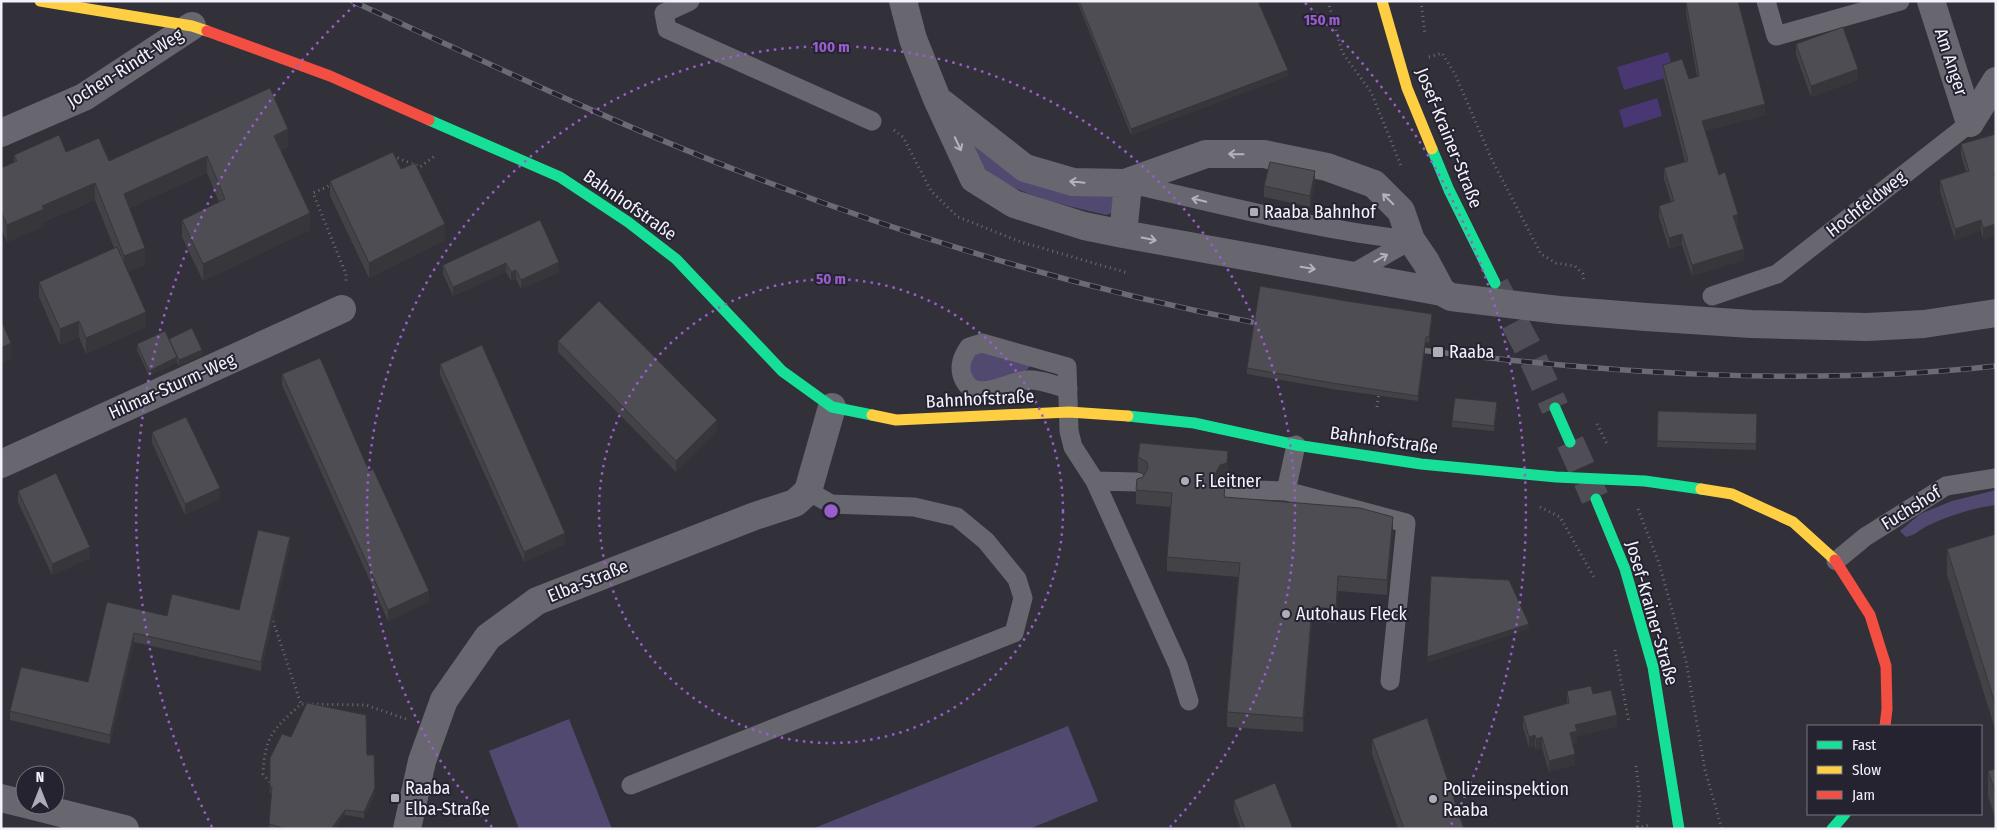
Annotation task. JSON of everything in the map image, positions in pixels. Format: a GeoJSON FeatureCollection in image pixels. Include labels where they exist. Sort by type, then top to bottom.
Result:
{"type":"FeatureCollection","features":[{"type":"Feature","properties":{"kind":"street","name":"Bahnhofstraße"},"geometry":{"type":"LineString","coordinates":[[40,1],[192,26],[330,76],[560,177],[628,222],[676,259],[782,370],[832,407],[896,420],[1069,412],[1121,415],[1194,423],[1296,445],[1421,464],[1556,477],[1644,481],[1732,494],[1793,522],[1836,561],[1870,615],[1886,666],[1887,709],[1885,725]]}},
{"type":"Feature","properties":{"kind":"street"},"geometry":{"type":"LineString","coordinates":[[903,1],[913,39],[937,100],[974,179],[1014,204],[1084,226],[1442,292],[1451,297],[1571,310],[1751,324],[1866,327],[1924,324],[1996,314]]}},
{"type":"Feature","properties":{"kind":"street","name":"Josef-Krainer-Straße"},"geometry":{"type":"LineString","coordinates":[[1382,1],[1407,88],[1449,190],[1495,283]]}},
{"type":"Feature","properties":{"kind":"street","name":"Am Anger"},"geometry":{"type":"LineString","coordinates":[[1931,1],[1970,123]]}},
{"type":"Feature","properties":{"kind":"street","name":"Jochen-Rindt-Weg"},"geometry":{"type":"LineString","coordinates":[[1,133],[84,97],[192,26]]}},
{"type":"Feature","properties":{"kind":"street","name":"Hochfeldweg"},"geometry":{"type":"LineString","coordinates":[[1970,123],[1996,81]]}},
{"type":"Feature","properties":{"kind":"street"},"geometry":{"type":"LineString","coordinates":[[937,100],[1025,168],[1073,182],[1125,183],[1206,154],[1264,154],[1327,167],[1374,184],[1401,211],[1411,240],[1426,262],[1442,292]]}},
{"type":"Feature","properties":{"kind":"street"},"geometry":{"type":"LineString","coordinates":[[1123,234],[1127,195],[1125,183]]}},
{"type":"Feature","properties":{"kind":"street","name":"Hilmar-Sturm-Weg"},"geometry":{"type":"LineString","coordinates":[[1,464],[342,309]]}},
{"type":"Feature","properties":{"kind":"street"},"geometry":{"type":"LineString","coordinates":[[808,491],[832,407]]}},
{"type":"Feature","properties":{"kind":"street"},"geometry":{"type":"LineString","coordinates":[[1555,408],[1570,442]]}},
{"type":"Feature","properties":{"kind":"street","name":"Elba-Straße"},"geometry":{"type":"LineString","coordinates":[[407,829],[422,761],[444,700],[488,638],[537,601],[746,519],[795,504],[808,491]]}},
{"type":"Feature","properties":{"kind":"street","name":"Josef-Krainer-Straße"},"geometry":{"type":"LineString","coordinates":[[1596,499],[1625,569],[1653,667],[1679,829]]}},
{"type":"Feature","properties":{"kind":"street"},"geometry":{"type":"LineString","coordinates":[[1,798],[15,802]]}},
{"type":"Feature","properties":{"kind":"street"},"geometry":{"type":"LineString","coordinates":[[65,814],[125,829]]}},
{"type":"Feature","properties":{"kind":"street"},"geometry":{"type":"LineString","coordinates":[[1832,829],[1844,815]]}},
{"type":"Feature","properties":{"kind":"lane"},"geometry":{"type":"LineString","coordinates":[[690,1],[664,13],[668,29],[872,121]]}},
{"type":"Feature","properties":{"kind":"lane"},"geometry":{"type":"LineString","coordinates":[[1766,1],[1776,36],[1900,1]]}},
{"type":"Feature","properties":{"kind":"lane","name":"Hochfeldweg"},"geometry":{"type":"LineString","coordinates":[[1712,296],[1777,274],[1970,123]]}},
{"type":"Feature","properties":{"kind":"lane"},"geometry":{"type":"LineString","coordinates":[[1125,183],[1280,218],[1372,236],[1411,240]]}},
{"type":"Feature","properties":{"kind":"lane"},"geometry":{"type":"LineString","coordinates":[[1350,275],[1411,240]]}},
{"type":"Feature","properties":{"kind":"lane"},"geometry":{"type":"LineString","coordinates":[[1068,389],[1028,379],[991,391],[976,390],[964,382],[960,370],[962,357],[969,347],[982,343],[1067,367],[1068,389],[1069,412],[1069,431],[1073,447],[1094,481],[1178,665],[1189,701]]}},
{"type":"Feature","properties":{"kind":"lane"},"geometry":{"type":"LineString","coordinates":[[1286,491],[1296,445]]}},
{"type":"Feature","properties":{"kind":"lane","name":"Fuchshof"},"geometry":{"type":"LineString","coordinates":[[1836,561],[1865,538],[1946,486],[1996,478]]}},
{"type":"Feature","properties":{"kind":"lane"},"geometry":{"type":"LineString","coordinates":[[1094,481],[1138,482]]}},
{"type":"Feature","properties":{"kind":"lane"},"geometry":{"type":"LineString","coordinates":[[1226,489],[1286,491],[1406,522],[1390,681]]}},
{"type":"Feature","properties":{"kind":"lane"},"geometry":{"type":"LineString","coordinates":[[631,785],[1014,633],[1023,598],[1017,579],[986,541],[957,517],[914,507],[831,504],[808,491]]}},
{"type":"Feature","properties":{"kind":"path"},"geometry":{"type":"LineString","coordinates":[[1428,58],[1442,52],[1455,74],[1492,160],[1541,254],[1556,263],[1575,266],[1583,274],[1571,310]]}},
{"type":"Feature","properties":{"kind":"path"},"geometry":{"type":"LineString","coordinates":[[384,160],[393,156],[420,167],[439,153]]}},
{"type":"Feature","properties":{"kind":"path"},"geometry":{"type":"LineString","coordinates":[[340,180],[313,193],[346,274],[342,309]]}},
{"type":"Feature","properties":{"kind":"path"},"geometry":{"type":"LineString","coordinates":[[1377,407],[1379,390]]}},
{"type":"Feature","properties":{"kind":"path"},"geometry":{"type":"LineString","coordinates":[[1532,504],[1560,517],[1595,580]]}},
{"type":"Feature","properties":{"kind":"path"},"geometry":{"type":"LineString","coordinates":[[273,621],[301,704]]}},
{"type":"Feature","properties":{"kind":"path"},"geometry":{"type":"LineString","coordinates":[[1614,646],[1631,729]]}},
{"type":"Feature","properties":{"kind":"path"},"geometry":{"type":"LineString","coordinates":[[270,782],[263,774],[264,755],[272,730],[301,704],[366,705],[411,721]]}},
{"type":"Feature","properties":{"kind":"path"},"geometry":{"type":"LineString","coordinates":[[1636,764],[1640,799],[1637,828]]}},
{"type":"Feature","properties":{"kind":"shaded area"},"geometry":{"type":"Polygon","coordinates":[[[1668,52],[1675,75],[1624,90],[1617,67],[1668,52]]]}},
{"type":"Feature","properties":{"kind":"shaded area"},"geometry":{"type":"Polygon","coordinates":[[[1657,98],[1662,116],[1624,128],[1619,110],[1657,98]]]}},
{"type":"Feature","properties":{"kind":"shaded area"},"geometry":{"type":"Polygon","coordinates":[[[976,144],[1118,192],[1114,212],[1106,215],[1072,207],[1028,194],[1008,185],[990,174],[978,161],[973,146],[976,144]]]}},
{"type":"Feature","properties":{"kind":"shaded area"},"geometry":{"type":"Polygon","coordinates":[[[981,351],[1028,363],[1030,366],[1018,376],[997,383],[987,384],[978,381],[972,375],[970,365],[973,356],[981,351]]]}},
{"type":"Feature","properties":{"kind":"shaded area"},"geometry":{"type":"Polygon","coordinates":[[[1996,490],[1996,505],[1952,516],[1906,537],[1900,531],[1920,514],[1952,501],[1996,490]]]}},
{"type":"Feature","properties":{"kind":"shaded area"},"geometry":{"type":"Polygon","coordinates":[[[569,719],[612,829],[519,829],[489,751],[569,719]]]}},
{"type":"Feature","properties":{"kind":"shaded area"},"geometry":{"type":"Polygon","coordinates":[[[1068,726],[1098,801],[1029,829],[812,829],[1068,726]]]}},
{"type":"Feature","properties":{"kind":"building"},"geometry":{"type":"Polygon","coordinates":[[[1079,1],[1258,1],[1288,70],[1131,129],[1079,1]]]}},
{"type":"Feature","properties":{"kind":"building"},"geometry":{"type":"Polygon","coordinates":[[[1738,1],[1765,104],[1702,121],[1719,175],[1725,172],[1738,214],[1733,216],[1744,249],[1692,265],[1682,234],[1669,238],[1659,206],[1674,201],[1664,168],[1688,161],[1663,65],[1682,59],[1689,79],[1699,76],[1686,2],[1738,1]]]}},
{"type":"Feature","properties":{"kind":"building"},"geometry":{"type":"Polygon","coordinates":[[[1843,27],[1858,69],[1811,86],[1796,44],[1843,27]]]}},
{"type":"Feature","properties":{"kind":"building"},"geometry":{"type":"Polygon","coordinates":[[[270,88],[288,129],[274,136],[310,213],[203,264],[182,220],[225,199],[207,156],[124,194],[145,248],[124,256],[95,183],[42,206],[44,209],[7,225],[1,211],[1,168],[17,161],[14,155],[59,135],[66,152],[99,138],[109,161],[270,88]]]}},
{"type":"Feature","properties":{"kind":"building"},"geometry":{"type":"Polygon","coordinates":[[[1996,134],[1996,173],[1994,174],[1996,181],[1996,224],[1983,228],[1981,220],[1955,229],[1940,180],[1969,171],[1961,144],[1996,134]]]}},
{"type":"Feature","properties":{"kind":"building"},"geometry":{"type":"Polygon","coordinates":[[[393,152],[401,169],[415,163],[445,224],[369,263],[330,181],[393,152]]]}},
{"type":"Feature","properties":{"kind":"building"},"geometry":{"type":"Polygon","coordinates":[[[1270,162],[1315,171],[1310,196],[1264,186],[1270,162]]]}},
{"type":"Feature","properties":{"kind":"building"},"geometry":{"type":"Polygon","coordinates":[[[540,220],[559,262],[521,280],[516,270],[511,272],[506,263],[453,287],[443,265],[540,220]]]}},
{"type":"Feature","properties":{"kind":"building"},"geometry":{"type":"Polygon","coordinates":[[[117,247],[146,312],[86,338],[79,321],[60,329],[39,282],[117,247]]]}},
{"type":"Feature","properties":{"kind":"building"},"geometry":{"type":"Polygon","coordinates":[[[1260,286],[1432,314],[1429,337],[1426,337],[1418,396],[1247,368],[1260,286]]]}},
{"type":"Feature","properties":{"kind":"building"},"geometry":{"type":"Polygon","coordinates":[[[599,301],[717,420],[676,461],[558,341],[599,301]]]}},
{"type":"Feature","properties":{"kind":"building"},"geometry":{"type":"Polygon","coordinates":[[[1,320],[11,343],[1,348],[1,320]]]}},
{"type":"Feature","properties":{"kind":"building"},"geometry":{"type":"Polygon","coordinates":[[[192,328],[202,350],[179,360],[169,339],[192,328]]]}},
{"type":"Feature","properties":{"kind":"building"},"geometry":{"type":"Polygon","coordinates":[[[165,331],[177,357],[149,371],[137,344],[165,331]]]}},
{"type":"Feature","properties":{"kind":"building"},"geometry":{"type":"Polygon","coordinates":[[[482,345],[565,533],[524,552],[440,364],[482,345]]]}},
{"type":"Feature","properties":{"kind":"building"},"geometry":{"type":"Polygon","coordinates":[[[320,358],[369,471],[373,469],[429,591],[388,610],[282,374],[320,358]]]}},
{"type":"Feature","properties":{"kind":"building"},"geometry":{"type":"Polygon","coordinates":[[[1455,398],[1497,402],[1494,426],[1452,421],[1455,398]]]}},
{"type":"Feature","properties":{"kind":"building"},"geometry":{"type":"Polygon","coordinates":[[[1658,411],[1757,414],[1756,444],[1657,441],[1658,411]]]}},
{"type":"Feature","properties":{"kind":"building"},"geometry":{"type":"Polygon","coordinates":[[[186,417],[220,488],[185,504],[152,432],[186,417]]]}},
{"type":"Feature","properties":{"kind":"building","name":"Autohaus Fleck"},"geometry":{"type":"Polygon","coordinates":[[[1140,443],[1228,451],[1227,463],[1220,465],[1215,474],[1216,480],[1225,486],[1224,497],[1360,508],[1393,517],[1387,580],[1338,576],[1336,609],[1312,607],[1303,718],[1227,712],[1240,563],[1167,557],[1172,493],[1136,490],[1137,479],[1143,477],[1148,468],[1147,462],[1138,457],[1140,443]]]}},
{"type":"Feature","properties":{"kind":"building"},"geometry":{"type":"Polygon","coordinates":[[[56,473],[90,547],[52,564],[18,491],[56,473]]]}},
{"type":"Feature","properties":{"kind":"building"},"geometry":{"type":"Polygon","coordinates":[[[258,530],[290,537],[261,662],[134,633],[110,735],[10,711],[21,667],[88,682],[107,602],[167,616],[172,594],[239,610],[258,530]]]}},
{"type":"Feature","properties":{"kind":"building"},"geometry":{"type":"Polygon","coordinates":[[[1996,534],[1996,707],[1947,549],[1996,534]]]}},
{"type":"Feature","properties":{"kind":"building"},"geometry":{"type":"Polygon","coordinates":[[[1431,576],[1509,580],[1529,624],[1427,657],[1431,576]]]}},
{"type":"Feature","properties":{"kind":"building"},"geometry":{"type":"Polygon","coordinates":[[[1591,686],[1593,694],[1611,690],[1617,715],[1575,725],[1577,731],[1570,733],[1575,754],[1549,761],[1542,737],[1536,739],[1535,735],[1529,737],[1523,716],[1569,703],[1567,691],[1591,686]]]}},
{"type":"Feature","properties":{"kind":"building"},"geometry":{"type":"Polygon","coordinates":[[[307,703],[366,715],[367,755],[374,755],[375,788],[364,812],[345,810],[331,829],[286,829],[269,824],[272,787],[270,787],[270,758],[282,734],[291,737],[307,703]]]}},
{"type":"Feature","properties":{"kind":"building"},"geometry":{"type":"Polygon","coordinates":[[[1427,718],[1464,829],[1404,829],[1372,739],[1427,718]]]}},
{"type":"Feature","properties":{"kind":"building"},"geometry":{"type":"Polygon","coordinates":[[[1996,769],[1996,794],[1988,771],[1996,769]]]}},
{"type":"Feature","properties":{"kind":"building"},"geometry":{"type":"Polygon","coordinates":[[[1275,783],[1293,829],[1245,829],[1234,800],[1275,783]]]}},
{"type":"Feature","properties":{"kind":"tunnel"},"geometry":{"type":"LineString","coordinates":[[1495,285],[1529,350],[1555,408]]}},
{"type":"Feature","properties":{"kind":"tunnel"},"geometry":{"type":"LineString","coordinates":[[1570,442],[1595,498]]}},
{"type":"Feature","properties":{"kind":"railway"},"geometry":{"type":"LineString","coordinates":[[352,1],[545,90],[741,172],[805,196],[935,241],[1001,261],[1133,296],[1267,325]]}},
{"type":"Feature","properties":{"kind":"railway"},"geometry":{"type":"LineString","coordinates":[[1412,349],[1557,365],[1704,374],[1850,376],[1996,366]]}},
{"type":"Feature","properties":{"kind":"traffic: fast"},"geometry":{"type":"LineString","coordinates":[[429,120],[560,177],[628,222],[676,259],[782,371],[832,407],[872,415]]}},
{"type":"Feature","properties":{"kind":"traffic: fast"},"geometry":{"type":"LineString","coordinates":[[1432,149],[1449,190],[1495,283]]}},
{"type":"Feature","properties":{"kind":"traffic: fast"},"geometry":{"type":"LineString","coordinates":[[1555,408],[1570,442]]}},
{"type":"Feature","properties":{"kind":"traffic: fast"},"geometry":{"type":"LineString","coordinates":[[1128,416],[1194,423],[1296,445],[1421,464],[1556,477],[1645,481],[1701,489]]}},
{"type":"Feature","properties":{"kind":"traffic: fast"},"geometry":{"type":"LineString","coordinates":[[1596,499],[1625,569],[1653,667],[1679,829]]}},
{"type":"Feature","properties":{"kind":"traffic: fast"},"geometry":{"type":"LineString","coordinates":[[1832,829],[1844,815]]}},
{"type":"Feature","properties":{"kind":"traffic: slow"},"geometry":{"type":"LineString","coordinates":[[40,1],[192,26],[207,31]]}},
{"type":"Feature","properties":{"kind":"traffic: slow"},"geometry":{"type":"LineString","coordinates":[[1382,1],[1407,88],[1432,149]]}},
{"type":"Feature","properties":{"kind":"traffic: slow"},"geometry":{"type":"LineString","coordinates":[[872,415],[896,420],[1069,412],[1128,416]]}},
{"type":"Feature","properties":{"kind":"traffic: slow"},"geometry":{"type":"LineString","coordinates":[[1701,489],[1732,494],[1793,522],[1835,560]]}},
{"type":"Feature","properties":{"kind":"traffic: jam"},"geometry":{"type":"LineString","coordinates":[[207,31],[330,76],[429,120]]}},
{"type":"Feature","properties":{"kind":"traffic: jam"},"geometry":{"type":"LineString","coordinates":[[1835,560],[1870,615],[1886,666],[1887,709],[1885,725]]}},
{"type":"Feature","properties":{"kind":"place","name":"Raaba Bahnhof"},"geometry":{"type":"Point","coordinates":[1254,212]}},
{"type":"Feature","properties":{"kind":"place","name":"Raaba"},"geometry":{"type":"Point","coordinates":[1438,352]}},
{"type":"Feature","properties":{"kind":"place","name":"F. Leitner"},"geometry":{"type":"Point","coordinates":[1185,481]}},
{"type":"Feature","properties":{"kind":"place","name":"Autohaus Fleck"},"geometry":{"type":"Point","coordinates":[1286,614]}},
{"type":"Feature","properties":{"kind":"place","name":"Raaba Elba-Straße"},"geometry":{"type":"Point","coordinates":[395,798]}},
{"type":"Feature","properties":{"kind":"place","name":"Polizeiinspektion Raaba"},"geometry":{"type":"Point","coordinates":[1433,799]}}]}
